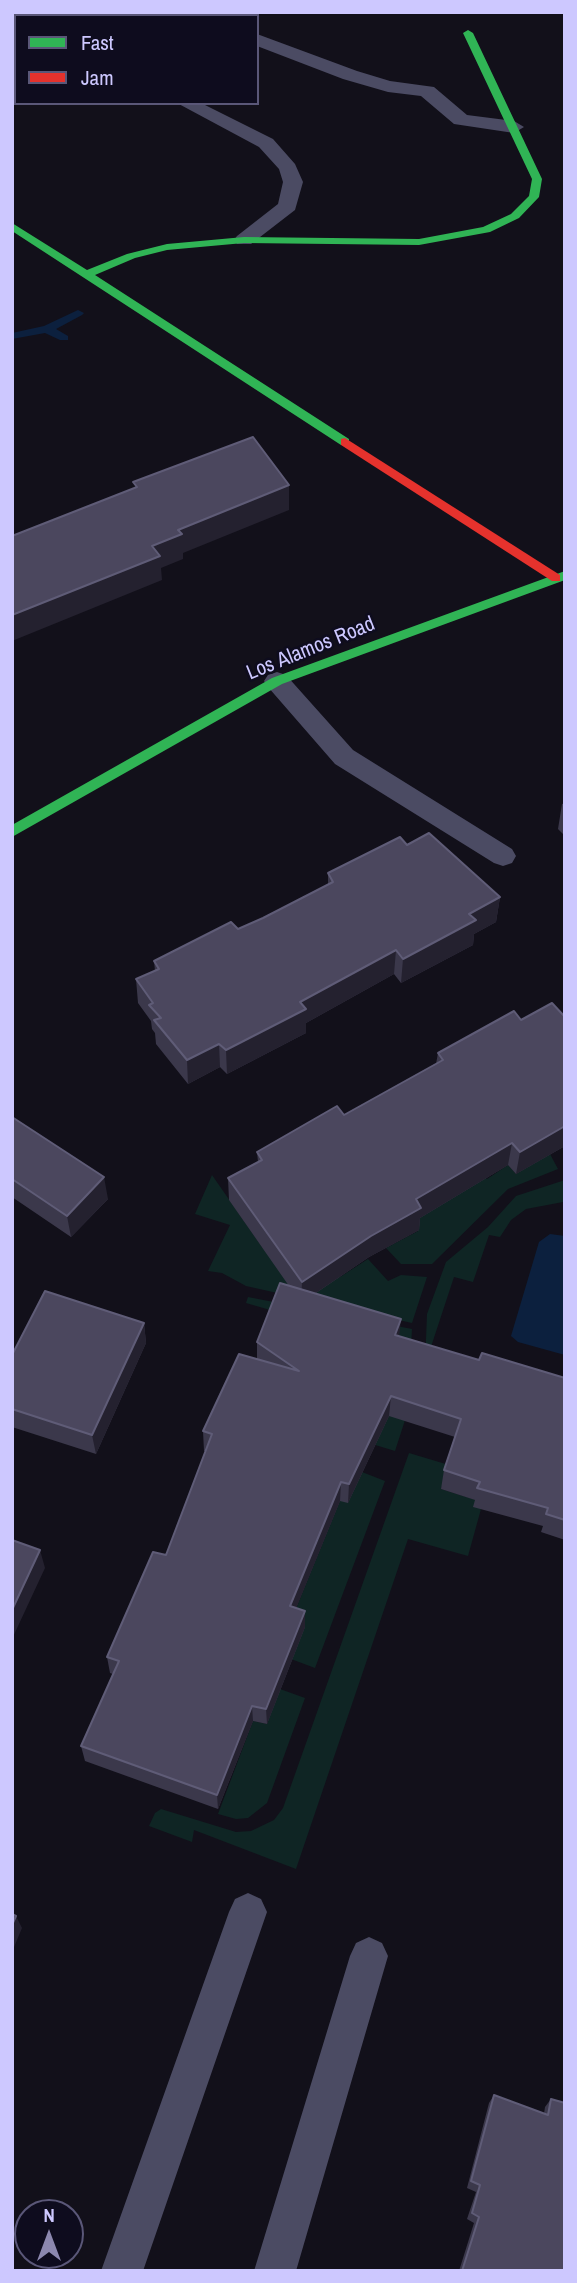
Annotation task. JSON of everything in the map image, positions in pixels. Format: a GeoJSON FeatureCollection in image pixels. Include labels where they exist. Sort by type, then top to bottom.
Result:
{"type":"FeatureCollection","features":[{"type":"Feature","properties":{"kind":"street"},"geometry":{"type":"LineString","coordinates":[[84,275],[131,256],[167,247],[244,240],[419,243],[486,230],[515,216],[534,197],[537,179],[468,33]]}},
{"type":"Feature","properties":{"kind":"street"},"geometry":{"type":"LineString","coordinates":[[12,226],[84,275],[560,577]]}},
{"type":"Feature","properties":{"kind":"street","name":"Los Alamos Road"},"geometry":{"type":"LineString","coordinates":[[12,832],[277,681],[560,577]]}},
{"type":"Feature","properties":{"kind":"lane"},"geometry":{"type":"LineString","coordinates":[[259,40],[350,75],[388,86],[427,91],[461,120],[514,127]]}},
{"type":"Feature","properties":{"kind":"lane"},"geometry":{"type":"LineString","coordinates":[[190,105],[266,143],[288,168],[293,182],[288,205],[244,240]]}},
{"type":"Feature","properties":{"kind":"lane"},"geometry":{"type":"LineString","coordinates":[[277,681],[344,757],[503,856]]}},
{"type":"Feature","properties":{"kind":"lane"},"geometry":{"type":"LineString","coordinates":[[122,2271],[248,1912]]}},
{"type":"Feature","properties":{"kind":"lane"},"geometry":{"type":"LineString","coordinates":[[275,2271],[369,1956]]}},
{"type":"Feature","properties":{"kind":"green space"},"geometry":{"type":"Polygon","coordinates":[[[550,1154],[558,1169],[508,1189],[432,1264],[401,1264],[386,1248],[418,1231],[414,1222],[480,1172],[487,1179],[508,1165],[516,1174],[550,1154]]]}},
{"type":"Feature","properties":{"kind":"green space"},"geometry":{"type":"Polygon","coordinates":[[[212,1175],[262,1247],[330,1269],[340,1277],[368,1259],[388,1281],[401,1275],[427,1277],[412,1323],[246,1286],[222,1273],[208,1271],[230,1225],[195,1214],[212,1175]]]}},
{"type":"Feature","properties":{"kind":"green space"},"geometry":{"type":"Polygon","coordinates":[[[565,1180],[563,1202],[526,1209],[511,1220],[500,1237],[489,1235],[473,1282],[454,1277],[425,1365],[427,1314],[446,1262],[488,1227],[516,1196],[565,1180]]]}},
{"type":"Feature","properties":{"kind":"green space"},"geometry":{"type":"Polygon","coordinates":[[[248,1297],[412,1329],[407,1414],[395,1451],[372,1444],[277,1312],[246,1303],[248,1297]]]}},
{"type":"Feature","properties":{"kind":"green space"},"geometry":{"type":"Polygon","coordinates":[[[409,1453],[449,1465],[441,1489],[476,1500],[481,1509],[468,1556],[408,1539],[296,1869],[194,1830],[192,1842],[149,1826],[155,1813],[161,1809],[236,1832],[251,1831],[274,1820],[283,1808],[409,1453]]]}},
{"type":"Feature","properties":{"kind":"green space"},"geometry":{"type":"Polygon","coordinates":[[[362,1472],[385,1481],[315,1668],[291,1659],[290,1623],[340,1501],[362,1472]]]}},
{"type":"Feature","properties":{"kind":"green space"},"geometry":{"type":"Polygon","coordinates":[[[280,1689],[305,1698],[267,1803],[248,1818],[236,1819],[218,1814],[253,1721],[267,1724],[280,1689]]]}},
{"type":"Feature","properties":{"kind":"water"},"geometry":{"type":"Polygon","coordinates":[[[550,1234],[565,1236],[565,1355],[518,1342],[511,1336],[539,1242],[550,1234]]]}},
{"type":"Feature","properties":{"kind":"building"},"geometry":{"type":"Polygon","coordinates":[[[253,437],[289,485],[178,530],[182,534],[152,546],[160,556],[12,615],[12,536],[137,487],[133,482],[253,437]]]}},
{"type":"Feature","properties":{"kind":"building"},"geometry":{"type":"Polygon","coordinates":[[[429,833],[500,897],[469,914],[476,920],[403,959],[396,950],[300,1002],[306,1009],[226,1050],[219,1044],[187,1060],[154,1020],[161,1018],[149,1005],[153,1003],[136,979],[159,969],[154,961],[231,922],[238,929],[263,918],[333,882],[328,873],[400,837],[407,845],[429,833]]]}},
{"type":"Feature","properties":{"kind":"building"},"geometry":{"type":"Polygon","coordinates":[[[552,1003],[565,1017],[565,1126],[520,1152],[512,1143],[416,1199],[421,1208],[371,1236],[302,1282],[228,1178],[262,1160],[257,1152],[337,1106],[344,1115],[443,1060],[438,1053],[514,1011],[521,1020],[552,1003]]]}},
{"type":"Feature","properties":{"kind":"building"},"geometry":{"type":"Polygon","coordinates":[[[12,1117],[104,1177],[67,1216],[12,1179],[12,1117]]]}},
{"type":"Feature","properties":{"kind":"building"},"geometry":{"type":"Polygon","coordinates":[[[280,1283],[401,1319],[395,1335],[479,1360],[482,1353],[565,1378],[565,1520],[546,1514],[548,1508],[477,1488],[480,1482],[444,1470],[461,1419],[391,1396],[349,1484],[341,1482],[290,1606],[305,1611],[266,1709],[252,1706],[217,1795],[81,1746],[119,1661],[107,1657],[153,1552],[166,1555],[212,1434],[203,1431],[239,1354],[299,1371],[257,1342],[280,1283]]]}},
{"type":"Feature","properties":{"kind":"building"},"geometry":{"type":"Polygon","coordinates":[[[45,1291],[144,1323],[92,1435],[12,1409],[12,1355],[45,1291]]]}},
{"type":"Feature","properties":{"kind":"building"},"geometry":{"type":"Polygon","coordinates":[[[12,1540],[40,1550],[12,1610],[12,1540]]]}},
{"type":"Feature","properties":{"kind":"building"},"geometry":{"type":"Polygon","coordinates":[[[494,2095],[548,2115],[551,2099],[565,2103],[565,2271],[462,2271],[479,2217],[472,2213],[480,2185],[471,2181],[494,2095]]]}},
{"type":"Feature","properties":{"kind":"waterway"},"geometry":{"type":"LineString","coordinates":[[47,329],[78,313]]}},
{"type":"Feature","properties":{"kind":"waterway"},"geometry":{"type":"LineString","coordinates":[[12,336],[47,329]]}},
{"type":"Feature","properties":{"kind":"waterway"},"geometry":{"type":"LineString","coordinates":[[47,329],[64,338]]}},
{"type":"Feature","properties":{"kind":"traffic: fast"},"geometry":{"type":"LineString","coordinates":[[84,275],[131,256],[167,247],[244,240],[419,242],[486,230],[515,216],[534,197],[537,179],[468,33]]}},
{"type":"Feature","properties":{"kind":"traffic: fast"},"geometry":{"type":"LineString","coordinates":[[12,226],[345,442]]}},
{"type":"Feature","properties":{"kind":"traffic: fast"},"geometry":{"type":"LineString","coordinates":[[12,832],[277,681],[565,575]]}},
{"type":"Feature","properties":{"kind":"traffic: jam"},"geometry":{"type":"LineString","coordinates":[[345,442],[556,578]]}}]}
